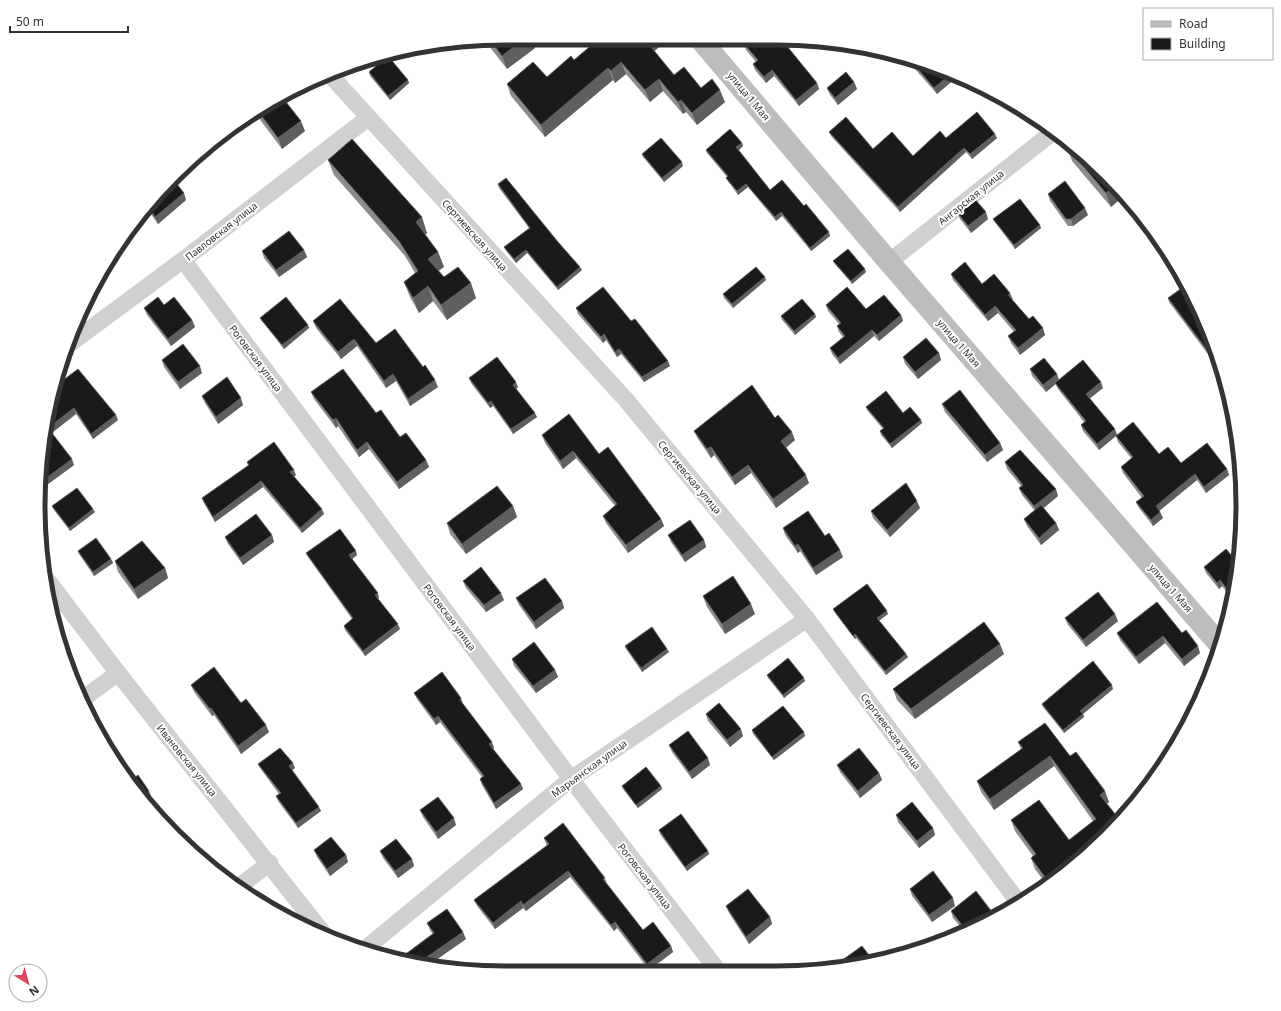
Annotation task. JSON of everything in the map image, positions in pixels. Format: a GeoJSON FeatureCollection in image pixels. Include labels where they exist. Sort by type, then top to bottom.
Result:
{"type":"FeatureCollection","features":[{"type":"Feature","properties":{"kind":"street","name":"улица 1 Мая"},"geometry":{"type":"LineString","coordinates":[[705,45],[889,262],[1216,640]]}},
{"type":"Feature","properties":{"kind":"street","name":"Сергиевская улица"},"geometry":{"type":"LineString","coordinates":[[333,78],[627,401],[807,619],[1016,898]]}},
{"type":"Feature","properties":{"kind":"street","name":"Павловская улица"},"geometry":{"type":"LineString","coordinates":[[76,339],[184,260],[368,118]]}},
{"type":"Feature","properties":{"kind":"street","name":"Ангарская улица"},"geometry":{"type":"LineString","coordinates":[[889,262],[1049,135]]}},
{"type":"Feature","properties":{"kind":"street","name":"Роговская улица"},"geometry":{"type":"LineString","coordinates":[[184,260],[571,779],[714,966]]}},
{"type":"Feature","properties":{"kind":"street","name":"Ивановская улица"},"geometry":{"type":"LineString","coordinates":[[53,587],[118,673],[270,863],[318,926]]}},
{"type":"Feature","properties":{"kind":"street","name":"Марьянская улица"},"geometry":{"type":"LineString","coordinates":[[369,945],[571,779],[807,619]]}},
{"type":"Feature","properties":{"kind":"street"},"geometry":{"type":"LineString","coordinates":[[86,696],[118,673]]}},
{"type":"Feature","properties":{"kind":"street"},"geometry":{"type":"LineString","coordinates":[[243,883],[270,863]]}},
{"type":"Feature","properties":{"kind":"building"},"geometry":{"type":"Polygon","coordinates":[[[494,45],[516,45],[502,56],[494,45]]]}},
{"type":"Feature","properties":{"kind":"building"},"geometry":{"type":"Polygon","coordinates":[[[592,45],[649,45],[674,75],[684,67],[701,88],[712,79],[720,90],[692,113],[681,100],[678,102],[659,79],[645,90],[621,62],[611,71],[608,68],[541,125],[507,84],[533,62],[547,77],[571,56],[574,60],[592,45]]]}},
{"type":"Feature","properties":{"kind":"building"},"geometry":{"type":"Polygon","coordinates":[[[745,45],[786,45],[817,83],[796,100],[772,70],[764,77],[753,64],[758,60],[745,45]]]}},
{"type":"Feature","properties":{"kind":"building"},"geometry":{"type":"Polygon","coordinates":[[[391,60],[408,80],[388,96],[369,72],[380,63],[391,60]]]}},
{"type":"Feature","properties":{"kind":"building"},"geometry":{"type":"Polygon","coordinates":[[[916,67],[946,78],[934,88],[916,67]]]}},
{"type":"Feature","properties":{"kind":"building"},"geometry":{"type":"Polygon","coordinates":[[[846,72],[854,82],[835,98],[827,88],[846,72]]]}},
{"type":"Feature","properties":{"kind":"building"},"geometry":{"type":"Polygon","coordinates":[[[285,101],[301,121],[278,138],[261,116],[285,101]]]}},
{"type":"Feature","properties":{"kind":"building"},"geometry":{"type":"Polygon","coordinates":[[[977,112],[995,134],[970,154],[964,148],[898,207],[829,132],[846,117],[873,149],[892,132],[913,156],[940,131],[946,138],[977,112]]]}},
{"type":"Feature","properties":{"kind":"building"},"geometry":{"type":"Polygon","coordinates":[[[730,129],[742,143],[736,147],[770,190],[782,180],[804,206],[806,204],[829,232],[810,248],[781,212],[775,217],[746,184],[737,191],[726,178],[728,176],[706,150],[730,129]]]}},
{"type":"Feature","properties":{"kind":"building"},"geometry":{"type":"Polygon","coordinates":[[[661,138],[682,162],[662,178],[642,154],[661,138]]]}},
{"type":"Feature","properties":{"kind":"building"},"geometry":{"type":"Polygon","coordinates":[[[352,139],[422,217],[416,222],[438,252],[428,259],[444,277],[458,267],[471,283],[441,305],[428,286],[413,298],[404,282],[418,271],[399,241],[328,160],[352,139]]]}},
{"type":"Feature","properties":{"kind":"building"},"geometry":{"type":"Polygon","coordinates":[[[1073,154],[1110,189],[1106,193],[1073,154]]]}},
{"type":"Feature","properties":{"kind":"building"},"geometry":{"type":"Polygon","coordinates":[[[506,178],[580,267],[557,287],[526,250],[514,259],[504,247],[530,228],[498,184],[506,178]]]}},
{"type":"Feature","properties":{"kind":"building"},"geometry":{"type":"Polygon","coordinates":[[[1065,181],[1085,208],[1071,219],[1066,219],[1048,194],[1065,181]]]}},
{"type":"Feature","properties":{"kind":"building"},"geometry":{"type":"Polygon","coordinates":[[[177,184],[184,193],[155,217],[151,211],[177,184]]]}},
{"type":"Feature","properties":{"kind":"building"},"geometry":{"type":"Polygon","coordinates":[[[974,198],[986,212],[968,226],[957,212],[974,198]]]}},
{"type":"Feature","properties":{"kind":"building"},"geometry":{"type":"Polygon","coordinates":[[[1020,199],[1040,225],[1014,245],[993,219],[1020,199]]]}},
{"type":"Feature","properties":{"kind":"building"},"geometry":{"type":"Polygon","coordinates":[[[289,231],[304,250],[276,270],[262,251],[289,231]]]}},
{"type":"Feature","properties":{"kind":"building"},"geometry":{"type":"Polygon","coordinates":[[[848,249],[865,269],[851,281],[833,261],[848,249]]]}},
{"type":"Feature","properties":{"kind":"building"},"geometry":{"type":"Polygon","coordinates":[[[965,262],[982,284],[994,274],[1010,293],[1008,295],[1029,319],[1033,316],[1043,328],[1018,348],[1008,336],[1016,330],[995,306],[985,315],[951,274],[965,262]]]}},
{"type":"Feature","properties":{"kind":"building"},"geometry":{"type":"Polygon","coordinates":[[[756,267],[765,277],[732,304],[723,294],[756,267]]]}},
{"type":"Feature","properties":{"kind":"building"},"geometry":{"type":"Polygon","coordinates":[[[603,287],[631,321],[635,319],[668,361],[642,377],[619,349],[615,352],[604,334],[601,337],[576,308],[603,287]]]}},
{"type":"Feature","properties":{"kind":"building"},"geometry":{"type":"Polygon","coordinates":[[[847,287],[866,309],[884,295],[901,315],[877,335],[872,330],[838,358],[830,348],[845,336],[837,326],[841,323],[826,305],[847,287]]]}},
{"type":"Feature","properties":{"kind":"building"},"geometry":{"type":"Polygon","coordinates":[[[1181,288],[1189,302],[1212,356],[1168,298],[1181,288]]]}},
{"type":"Feature","properties":{"kind":"building"},"geometry":{"type":"Polygon","coordinates":[[[158,297],[164,305],[174,297],[192,320],[168,339],[144,308],[158,297]]]}},
{"type":"Feature","properties":{"kind":"building"},"geometry":{"type":"Polygon","coordinates":[[[286,297],[308,325],[282,345],[260,318],[286,297]]]}},
{"type":"Feature","properties":{"kind":"building"},"geometry":{"type":"Polygon","coordinates":[[[340,299],[376,343],[395,329],[423,367],[425,365],[435,380],[408,399],[393,374],[384,381],[354,339],[338,352],[313,321],[340,299]]]}},
{"type":"Feature","properties":{"kind":"building"},"geometry":{"type":"Polygon","coordinates":[[[802,299],[815,314],[794,331],[781,316],[802,299]]]}},
{"type":"Feature","properties":{"kind":"building"},"geometry":{"type":"Polygon","coordinates":[[[926,338],[939,353],[915,372],[903,357],[926,338]]]}},
{"type":"Feature","properties":{"kind":"building"},"geometry":{"type":"Polygon","coordinates":[[[183,344],[200,366],[178,382],[162,360],[183,344]]]}},
{"type":"Feature","properties":{"kind":"building"},"geometry":{"type":"Polygon","coordinates":[[[497,357],[516,382],[513,385],[535,413],[511,429],[491,401],[488,403],[469,378],[497,357]]]}},
{"type":"Feature","properties":{"kind":"building"},"geometry":{"type":"Polygon","coordinates":[[[1044,358],[1057,374],[1043,385],[1030,369],[1044,358]]]}},
{"type":"Feature","properties":{"kind":"building"},"geometry":{"type":"Polygon","coordinates":[[[1083,360],[1101,382],[1086,394],[1115,429],[1097,444],[1081,425],[1086,421],[1055,383],[1083,360]]]}},
{"type":"Feature","properties":{"kind":"building"},"geometry":{"type":"Polygon","coordinates":[[[78,369],[116,415],[91,434],[74,408],[53,425],[62,381],[78,369]]]}},
{"type":"Feature","properties":{"kind":"building"},"geometry":{"type":"Polygon","coordinates":[[[343,369],[376,413],[381,410],[400,437],[406,433],[426,460],[397,482],[367,442],[357,450],[336,418],[333,420],[311,392],[343,369]]]}},
{"type":"Feature","properties":{"kind":"building"},"geometry":{"type":"Polygon","coordinates":[[[227,377],[241,398],[216,417],[202,396],[227,377]]]}},
{"type":"Feature","properties":{"kind":"building"},"geometry":{"type":"Polygon","coordinates":[[[752,385],[775,418],[778,415],[792,432],[781,441],[806,475],[773,499],[748,465],[732,477],[711,447],[707,449],[694,431],[752,385]]]}},
{"type":"Feature","properties":{"kind":"building"},"geometry":{"type":"Polygon","coordinates":[[[960,390],[1000,443],[985,455],[942,404],[960,390]]]}},
{"type":"Feature","properties":{"kind":"building"},"geometry":{"type":"Polygon","coordinates":[[[886,391],[903,413],[910,407],[921,420],[890,444],[880,431],[884,428],[866,407],[886,391]]]}},
{"type":"Feature","properties":{"kind":"building"},"geometry":{"type":"Polygon","coordinates":[[[569,414],[599,454],[608,447],[661,519],[626,545],[603,516],[617,504],[573,451],[560,461],[542,435],[569,414]]]}},
{"type":"Feature","properties":{"kind":"building"},"geometry":{"type":"Polygon","coordinates":[[[1133,422],[1159,454],[1168,447],[1181,463],[1207,443],[1227,469],[1204,487],[1195,474],[1156,506],[1160,512],[1151,520],[1136,502],[1144,496],[1121,467],[1133,457],[1116,436],[1133,422]]]}},
{"type":"Feature","properties":{"kind":"building"},"geometry":{"type":"Polygon","coordinates":[[[51,432],[72,459],[46,478],[51,432]]]}},
{"type":"Feature","properties":{"kind":"building"},"geometry":{"type":"Polygon","coordinates":[[[274,442],[294,470],[290,472],[322,509],[300,528],[261,481],[213,517],[202,498],[249,465],[247,462],[274,442]]]}},
{"type":"Feature","properties":{"kind":"building"},"geometry":{"type":"Polygon","coordinates":[[[1020,450],[1056,489],[1034,506],[1019,488],[1023,485],[1005,462],[1020,450]]]}},
{"type":"Feature","properties":{"kind":"building"},"geometry":{"type":"Polygon","coordinates":[[[906,483],[917,501],[887,530],[871,511],[906,483]]]}},
{"type":"Feature","properties":{"kind":"building"},"geometry":{"type":"Polygon","coordinates":[[[497,486],[513,506],[462,544],[447,523],[497,486]]]}},
{"type":"Feature","properties":{"kind":"building"},"geometry":{"type":"Polygon","coordinates":[[[77,488],[93,509],[69,528],[52,506],[77,488]]]}},
{"type":"Feature","properties":{"kind":"building"},"geometry":{"type":"Polygon","coordinates":[[[1041,505],[1056,523],[1039,538],[1024,519],[1041,505]]]}},
{"type":"Feature","properties":{"kind":"building"},"geometry":{"type":"Polygon","coordinates":[[[808,511],[825,536],[829,533],[840,550],[813,568],[798,544],[795,546],[783,528],[808,511]]]}},
{"type":"Feature","properties":{"kind":"building"},"geometry":{"type":"Polygon","coordinates":[[[256,514],[272,535],[240,558],[225,537],[256,514]]]}},
{"type":"Feature","properties":{"kind":"building"},"geometry":{"type":"Polygon","coordinates":[[[690,520],[704,540],[682,555],[668,535],[690,520]]]}},
{"type":"Feature","properties":{"kind":"building"},"geometry":{"type":"Polygon","coordinates":[[[340,529],[356,551],[349,555],[378,593],[375,595],[398,624],[363,651],[344,626],[353,618],[306,553],[340,529]]]}},
{"type":"Feature","properties":{"kind":"building"},"geometry":{"type":"Polygon","coordinates":[[[96,538],[111,559],[93,572],[78,551],[96,538]]]}},
{"type":"Feature","properties":{"kind":"building"},"geometry":{"type":"Polygon","coordinates":[[[142,541],[165,568],[134,589],[115,561],[142,541]]]}},
{"type":"Feature","properties":{"kind":"building"},"geometry":{"type":"Polygon","coordinates":[[[1226,549],[1233,557],[1228,590],[1220,580],[1217,583],[1204,567],[1226,549]]]}},
{"type":"Feature","properties":{"kind":"building"},"geometry":{"type":"Polygon","coordinates":[[[481,567],[501,593],[484,605],[463,581],[481,567]]]}},
{"type":"Feature","properties":{"kind":"building"},"geometry":{"type":"Polygon","coordinates":[[[733,576],[751,604],[722,624],[703,596],[733,576]]]}},
{"type":"Feature","properties":{"kind":"building"},"geometry":{"type":"Polygon","coordinates":[[[545,578],[562,601],[534,622],[516,598],[545,578]]]}},
{"type":"Feature","properties":{"kind":"building"},"geometry":{"type":"Polygon","coordinates":[[[867,584],[887,611],[877,618],[906,654],[885,671],[855,634],[853,636],[833,609],[867,584]]]}},
{"type":"Feature","properties":{"kind":"building"},"geometry":{"type":"Polygon","coordinates":[[[1098,592],[1115,614],[1083,640],[1065,618],[1098,592]]]}},
{"type":"Feature","properties":{"kind":"building"},"geometry":{"type":"Polygon","coordinates":[[[1157,602],[1182,633],[1186,630],[1198,646],[1182,659],[1163,636],[1136,657],[1117,633],[1157,602]]]}},
{"type":"Feature","properties":{"kind":"building"},"geometry":{"type":"Polygon","coordinates":[[[984,622],[1000,644],[911,709],[893,689],[984,622]]]}},
{"type":"Feature","properties":{"kind":"building"},"geometry":{"type":"Polygon","coordinates":[[[652,627],[667,649],[641,668],[625,646],[652,627]]]}},
{"type":"Feature","properties":{"kind":"building"},"geometry":{"type":"Polygon","coordinates":[[[534,642],[555,670],[533,686],[512,659],[534,642]]]}},
{"type":"Feature","properties":{"kind":"building"},"geometry":{"type":"Polygon","coordinates":[[[788,658],[804,678],[783,695],[767,675],[788,658]]]}},
{"type":"Feature","properties":{"kind":"building"},"geometry":{"type":"Polygon","coordinates":[[[1093,661],[1112,685],[1080,711],[1083,714],[1063,730],[1042,704],[1093,661]]]}},
{"type":"Feature","properties":{"kind":"building"},"geometry":{"type":"Polygon","coordinates":[[[214,667],[241,703],[246,699],[266,725],[238,746],[211,708],[210,709],[191,685],[214,667]]]}},
{"type":"Feature","properties":{"kind":"building"},"geometry":{"type":"Polygon","coordinates":[[[442,672],[461,698],[460,700],[492,742],[489,744],[521,784],[494,803],[480,779],[484,776],[438,716],[434,719],[414,693],[442,672]]]}},
{"type":"Feature","properties":{"kind":"building"},"geometry":{"type":"Polygon","coordinates":[[[719,703],[741,729],[727,740],[706,714],[719,703]]]}},
{"type":"Feature","properties":{"kind":"building"},"geometry":{"type":"Polygon","coordinates":[[[783,706],[804,732],[772,757],[752,730],[783,706]]]}},
{"type":"Feature","properties":{"kind":"building"},"geometry":{"type":"Polygon","coordinates":[[[1045,723],[1070,756],[1076,752],[1105,791],[1100,795],[1116,815],[1079,852],[1046,878],[1031,858],[1036,854],[1011,820],[1039,800],[1069,840],[1096,819],[1050,756],[990,799],[977,781],[1023,748],[1018,742],[1045,723]]]}},
{"type":"Feature","properties":{"kind":"building"},"geometry":{"type":"Polygon","coordinates":[[[688,731],[708,758],[689,772],[669,745],[688,731]]]}},
{"type":"Feature","properties":{"kind":"building"},"geometry":{"type":"Polygon","coordinates":[[[280,748],[293,763],[289,766],[319,807],[296,823],[276,796],[281,793],[258,764],[280,748]]]}},
{"type":"Feature","properties":{"kind":"building"},"geometry":{"type":"Polygon","coordinates":[[[859,748],[879,773],[858,791],[837,765],[859,748]]]}},
{"type":"Feature","properties":{"kind":"building"},"geometry":{"type":"Polygon","coordinates":[[[646,767],[661,786],[636,805],[622,786],[646,767]]]}},
{"type":"Feature","properties":{"kind":"building"},"geometry":{"type":"Polygon","coordinates":[[[138,775],[149,791],[146,793],[135,778],[138,775]]]}},
{"type":"Feature","properties":{"kind":"building"},"geometry":{"type":"Polygon","coordinates":[[[438,797],[454,818],[436,832],[420,810],[438,797]]]}},
{"type":"Feature","properties":{"kind":"building"},"geometry":{"type":"Polygon","coordinates":[[[912,802],[933,828],[917,841],[896,815],[912,802]]]}},
{"type":"Feature","properties":{"kind":"building"},"geometry":{"type":"Polygon","coordinates":[[[681,814],[708,851],[685,867],[659,830],[681,814]]]}},
{"type":"Feature","properties":{"kind":"building"},"geometry":{"type":"Polygon","coordinates":[[[563,823],[605,878],[603,879],[643,930],[653,922],[671,946],[647,964],[615,922],[611,925],[568,871],[523,905],[521,901],[493,923],[474,900],[549,844],[544,838],[563,823]]]}},
{"type":"Feature","properties":{"kind":"building"},"geometry":{"type":"Polygon","coordinates":[[[331,837],[346,855],[327,869],[314,850],[331,837]]]}},
{"type":"Feature","properties":{"kind":"building"},"geometry":{"type":"Polygon","coordinates":[[[396,839],[412,859],[395,871],[380,851],[396,839]]]}},
{"type":"Feature","properties":{"kind":"building"},"geometry":{"type":"Polygon","coordinates":[[[933,871],[953,898],[929,915],[910,889],[933,871]]]}},
{"type":"Feature","properties":{"kind":"building"},"geometry":{"type":"Polygon","coordinates":[[[748,889],[770,917],[746,937],[726,906],[748,889]]]}},
{"type":"Feature","properties":{"kind":"building"},"geometry":{"type":"Polygon","coordinates":[[[976,891],[992,912],[963,926],[951,911],[976,891]]]}},
{"type":"Feature","properties":{"kind":"building"},"geometry":{"type":"Polygon","coordinates":[[[447,909],[463,932],[427,957],[429,959],[405,954],[434,933],[427,923],[447,909]]]}},
{"type":"Feature","properties":{"kind":"building"},"geometry":{"type":"Polygon","coordinates":[[[862,946],[870,956],[865,957],[841,961],[862,946]]]}}]}
